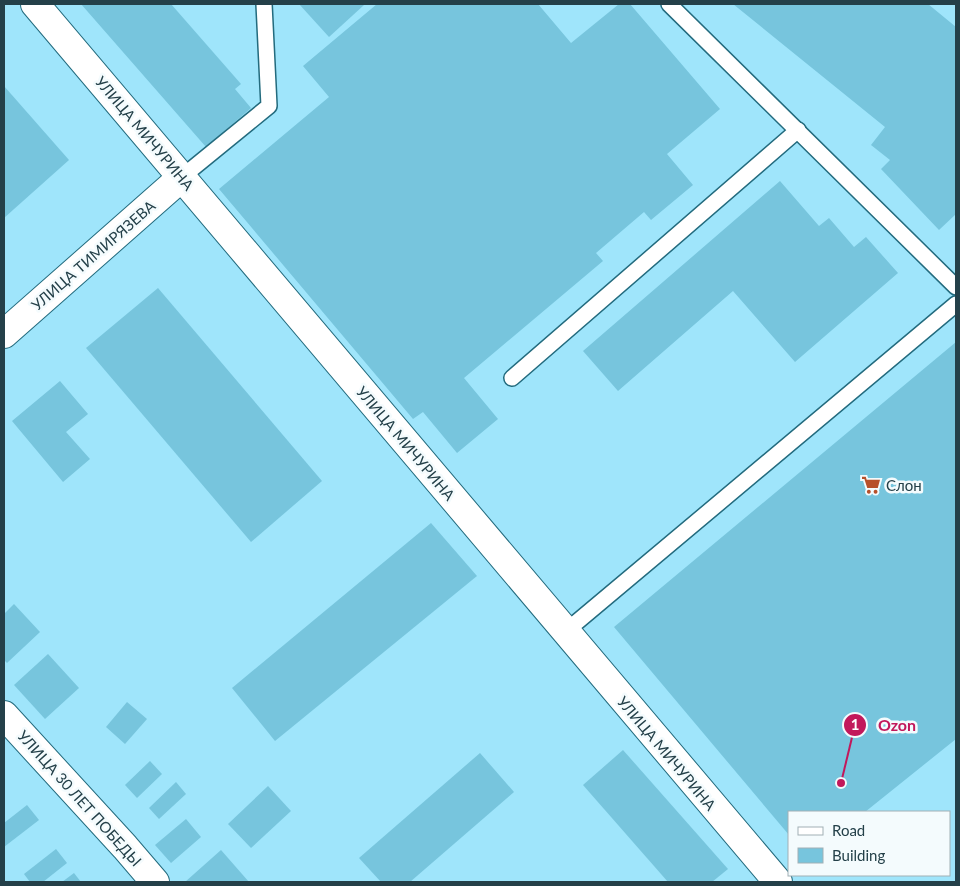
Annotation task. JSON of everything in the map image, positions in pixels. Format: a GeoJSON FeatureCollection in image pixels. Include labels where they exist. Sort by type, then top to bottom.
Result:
{"type":"FeatureCollection","features":[{"type":"Feature","properties":{"kind":"street","name":"УЛИЦА МИЧУРИНА"},"geometry":{"type":"LineString","coordinates":[[35,4],[778,882]]}},
{"type":"Feature","properties":{"kind":"street","name":"УЛИЦА ТИМИРЯЗЕВА"},"geometry":{"type":"LineString","coordinates":[[4,334],[182,177]]}},
{"type":"Feature","properties":{"kind":"street","name":"УЛИЦА 30 ЛЕТ ПОБЕДЫ"},"geometry":{"type":"LineString","coordinates":[[4,714],[155,882]]}},
{"type":"Feature","properties":{"kind":"lane"},"geometry":{"type":"LineString","coordinates":[[182,177],[269,106],[264,4]]}},
{"type":"Feature","properties":{"kind":"lane"},"geometry":{"type":"LineString","coordinates":[[669,4],[956,287]]}},
{"type":"Feature","properties":{"kind":"lane"},"geometry":{"type":"LineString","coordinates":[[512,378],[798,130]]}},
{"type":"Feature","properties":{"kind":"lane"},"geometry":{"type":"LineString","coordinates":[[565,632],[956,304]]}},
{"type":"Feature","properties":{"kind":"building"},"geometry":{"type":"Polygon","coordinates":[[[81,4],[171,4],[241,84],[235,89],[251,108],[206,147],[81,4]]]}},
{"type":"Feature","properties":{"kind":"building"},"geometry":{"type":"Polygon","coordinates":[[[299,4],[363,4],[364,5],[329,37],[299,4]]]}},
{"type":"Feature","properties":{"kind":"building"},"geometry":{"type":"Polygon","coordinates":[[[377,4],[538,4],[571,43],[619,4],[630,4],[720,109],[667,154],[693,185],[651,220],[644,212],[596,253],[603,261],[464,378],[498,419],[457,453],[423,412],[413,419],[219,189],[329,97],[303,66],[377,4]]]}},
{"type":"Feature","properties":{"kind":"building"},"geometry":{"type":"Polygon","coordinates":[[[733,4],[928,4],[956,27],[956,214],[939,230],[881,169],[890,160],[871,145],[885,127],[733,4]]]}},
{"type":"Feature","properties":{"kind":"building"},"geometry":{"type":"Polygon","coordinates":[[[4,86],[69,160],[4,218],[4,86]]]}},
{"type":"Feature","properties":{"kind":"building"},"geometry":{"type":"Polygon","coordinates":[[[780,181],[819,226],[829,218],[854,247],[866,237],[898,273],[795,362],[733,291],[618,391],[583,351],[780,181]]]}},
{"type":"Feature","properties":{"kind":"building"},"geometry":{"type":"Polygon","coordinates":[[[158,288],[322,481],[251,542],[86,348],[158,288]]]}},
{"type":"Feature","properties":{"kind":"building","name":"Слон"},"geometry":{"type":"Polygon","coordinates":[[[956,342],[956,739],[866,811],[788,811],[788,834],[614,627],[956,342]]]}},
{"type":"Feature","properties":{"kind":"building"},"geometry":{"type":"Polygon","coordinates":[[[60,381],[88,414],[66,432],[90,459],[63,482],[12,421],[60,381]]]}},
{"type":"Feature","properties":{"kind":"building"},"geometry":{"type":"Polygon","coordinates":[[[431,523],[477,576],[275,741],[232,688],[431,523]]]}},
{"type":"Feature","properties":{"kind":"building"},"geometry":{"type":"Polygon","coordinates":[[[14,604],[40,632],[7,663],[4,660],[4,614],[14,604]]]}},
{"type":"Feature","properties":{"kind":"building"},"geometry":{"type":"Polygon","coordinates":[[[48,654],[79,688],[45,719],[14,685],[48,654]]]}},
{"type":"Feature","properties":{"kind":"building"},"geometry":{"type":"Polygon","coordinates":[[[127,702],[147,719],[125,744],[106,727],[127,702]]]}},
{"type":"Feature","properties":{"kind":"building"},"geometry":{"type":"Polygon","coordinates":[[[623,750],[728,869],[712,882],[668,882],[583,785],[623,750]]]}},
{"type":"Feature","properties":{"kind":"building"},"geometry":{"type":"Polygon","coordinates":[[[480,753],[514,792],[410,882],[381,882],[359,858],[480,753]]]}},
{"type":"Feature","properties":{"kind":"building"},"geometry":{"type":"Polygon","coordinates":[[[150,761],[162,774],[137,798],[125,785],[150,761]]]}},
{"type":"Feature","properties":{"kind":"building"},"geometry":{"type":"Polygon","coordinates":[[[176,782],[186,794],[159,819],[149,808],[176,782]]]}},
{"type":"Feature","properties":{"kind":"building"},"geometry":{"type":"Polygon","coordinates":[[[268,786],[291,811],[251,848],[228,824],[268,786]]]}},
{"type":"Feature","properties":{"kind":"building"},"geometry":{"type":"Polygon","coordinates":[[[27,805],[39,820],[4,847],[4,823],[27,805]]]}},
{"type":"Feature","properties":{"kind":"building"},"geometry":{"type":"Polygon","coordinates":[[[186,819],[201,837],[171,863],[155,845],[186,819]]]}},
{"type":"Feature","properties":{"kind":"building"},"geometry":{"type":"Polygon","coordinates":[[[56,849],[67,863],[43,882],[30,882],[24,874],[56,849]]]}},
{"type":"Feature","properties":{"kind":"building"},"geometry":{"type":"Polygon","coordinates":[[[221,850],[249,882],[185,882],[221,850]]]}},
{"type":"Feature","properties":{"kind":"building"},"geometry":{"type":"Polygon","coordinates":[[[74,873],[81,882],[62,882],[74,873]]]}},
{"type":"Feature","properties":{"kind":"place","name":"Слон"},"geometry":{"type":"Point","coordinates":[871,485]}},
{"type":"Feature","properties":{"kind":"place","name":"Ozon"},"geometry":{"type":"Point","coordinates":[841,783]}}]}
